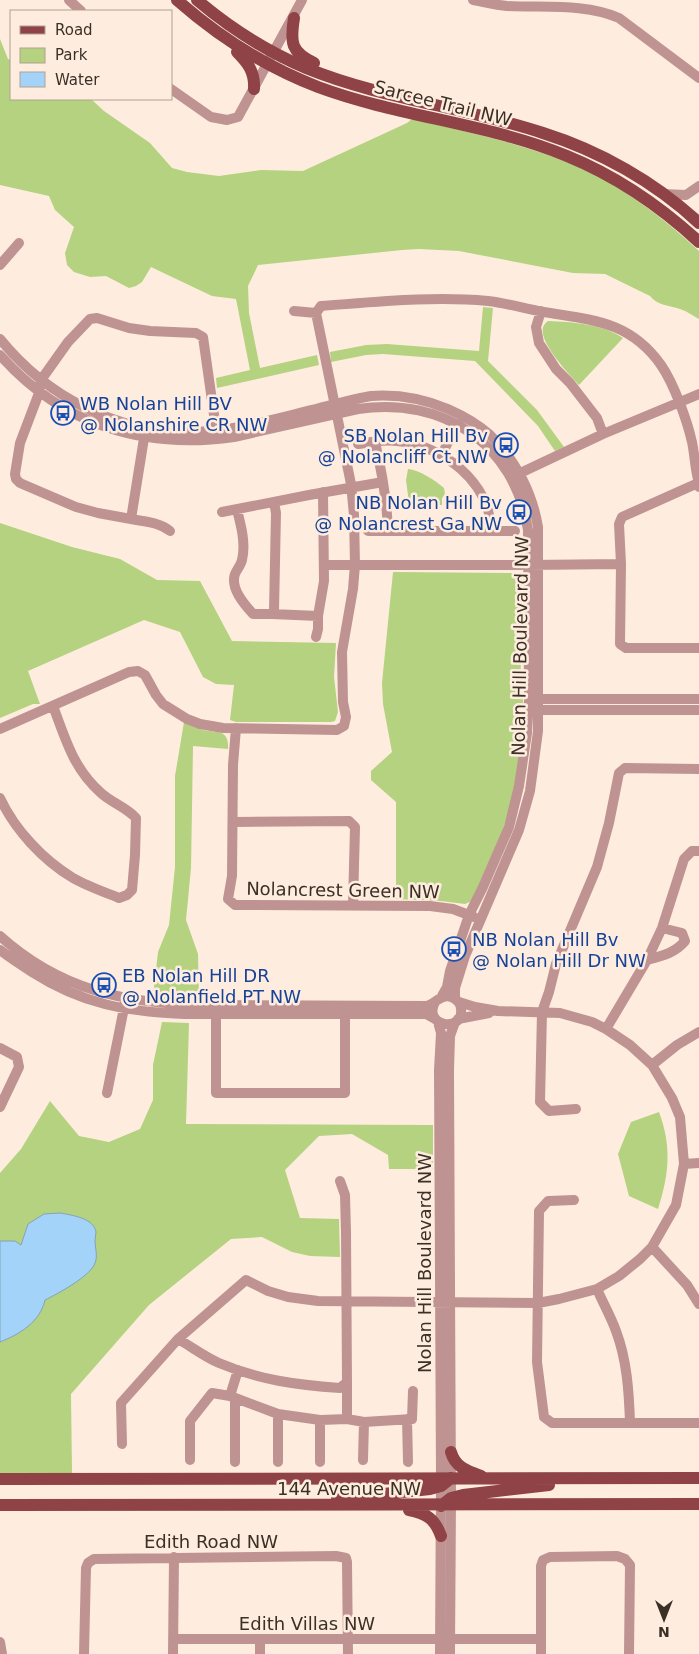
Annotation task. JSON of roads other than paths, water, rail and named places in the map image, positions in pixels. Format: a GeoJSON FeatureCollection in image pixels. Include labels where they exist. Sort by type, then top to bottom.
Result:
{"type":"FeatureCollection","features":[{"type":"Feature","properties":{"kind":"main road","name":"Sarcee Trail NW"},"geometry":{"type":"LineString","coordinates":[[177,0],[224,37],[267,64],[317,86],[352,98],[516,139],[586,164],[629,188],[680,224],[699,242]]}},
{"type":"Feature","properties":{"kind":"main road","name":"Sarcee Trail NW"},"geometry":{"type":"LineString","coordinates":[[197,0],[225,23],[273,52],[323,74],[371,89],[542,132],[611,161],[663,194],[699,223]]}},
{"type":"Feature","properties":{"kind":"main road"},"geometry":{"type":"LineString","coordinates":[[294,18],[292,40],[293,46],[300,55],[336,74],[371,89]]}},
{"type":"Feature","properties":{"kind":"main road"},"geometry":{"type":"LineString","coordinates":[[224,37],[250,67],[254,79],[254,89]]}},
{"type":"Feature","properties":{"kind":"main road"},"geometry":{"type":"LineString","coordinates":[[451,1452],[454,1461],[459,1466],[472,1473],[493,1478]]}},
{"type":"Feature","properties":{"kind":"main road","name":"144 Avenue NW"},"geometry":{"type":"LineString","coordinates":[[0,1479],[445,1481],[493,1478],[699,1478]]}},
{"type":"Feature","properties":{"kind":"main road"},"geometry":{"type":"LineString","coordinates":[[448,1503],[463,1494],[616,1478]]}},
{"type":"Feature","properties":{"kind":"main road"},"geometry":{"type":"LineString","coordinates":[[0,1484],[81,1479]]}},
{"type":"Feature","properties":{"kind":"main road"},"geometry":{"type":"LineString","coordinates":[[269,1506],[425,1490],[445,1481]]}},
{"type":"Feature","properties":{"kind":"main road","name":"144 Avenue NW"},"geometry":{"type":"LineString","coordinates":[[0,1505],[369,1506],[448,1503],[669,1505],[699,1503]]}},
{"type":"Feature","properties":{"kind":"main road"},"geometry":{"type":"LineString","coordinates":[[369,1506],[423,1514],[436,1523],[441,1536]]}},
{"type":"Feature","properties":{"kind":"street"},"geometry":{"type":"LineString","coordinates":[[70,0],[80,10]]}},
{"type":"Feature","properties":{"kind":"street"},"geometry":{"type":"LineString","coordinates":[[172,90],[211,117],[227,120],[238,117],[273,52],[294,18],[302,0]]}},
{"type":"Feature","properties":{"kind":"street"},"geometry":{"type":"LineString","coordinates":[[473,0],[505,6],[588,9],[608,13],[619,18],[699,78]]}},
{"type":"Feature","properties":{"kind":"street"},"geometry":{"type":"LineString","coordinates":[[663,194],[686,195],[699,186]]}},
{"type":"Feature","properties":{"kind":"street"},"geometry":{"type":"LineString","coordinates":[[0,265],[19,243]]}},
{"type":"Feature","properties":{"kind":"street"},"geometry":{"type":"LineString","coordinates":[[0,728],[129,672],[138,671],[145,675],[163,704],[174,712],[211,727],[337,730],[344,726],[346,717],[343,702],[342,652],[350,611],[355,565],[354,515],[352,487],[316,313],[320,306],[450,299],[504,304],[594,320],[615,326],[633,336],[649,350],[662,366],[678,402],[692,442],[699,487]]}},
{"type":"Feature","properties":{"kind":"street"},"geometry":{"type":"LineString","coordinates":[[294,312],[316,313]]}},
{"type":"Feature","properties":{"kind":"street"},"geometry":{"type":"LineString","coordinates":[[542,312],[536,327],[539,343],[556,369],[570,383],[597,418],[603,434]]}},
{"type":"Feature","properties":{"kind":"street"},"geometry":{"type":"LineString","coordinates":[[170,531],[164,526],[98,514],[76,507],[20,483],[16,479],[15,469],[20,443],[40,387],[68,342],[90,319],[97,318],[129,328],[150,331],[196,333],[203,338],[217,435]]}},
{"type":"Feature","properties":{"kind":"street","name":"Nolan Hill Boulevard NW"},"geometry":{"type":"LineString","coordinates":[[0,339],[40,387]]}},
{"type":"Feature","properties":{"kind":"street","name":"Nolan Hill Boulevard NW"},"geometry":{"type":"LineString","coordinates":[[0,355],[14,370],[40,387],[63,408],[96,424],[123,433],[145,433],[197,442],[217,435],[234,437],[336,409],[370,396],[385,396],[418,399],[439,405],[468,418],[483,429],[504,450],[515,475],[526,519],[533,565],[533,705],[536,746],[528,798],[519,830],[480,920],[458,978],[455,993],[457,1000]]}},
{"type":"Feature","properties":{"kind":"street"},"geometry":{"type":"LineString","coordinates":[[515,475],[603,434],[699,394]]}},
{"type":"Feature","properties":{"kind":"street","name":"Nolan Hill Boulevard NW"},"geometry":{"type":"LineString","coordinates":[[336,409],[393,406],[426,412],[458,424],[470,432],[515,475]]}},
{"type":"Feature","properties":{"kind":"street"},"geometry":{"type":"LineString","coordinates":[[442,455],[458,424]]}},
{"type":"Feature","properties":{"kind":"street"},"geometry":{"type":"LineString","coordinates":[[130,519],[145,433]]}},
{"type":"Feature","properties":{"kind":"street"},"geometry":{"type":"LineString","coordinates":[[358,444],[396,440],[415,444],[442,455],[459,467],[480,490],[491,518],[491,531]]}},
{"type":"Feature","properties":{"kind":"street"},"geometry":{"type":"LineString","coordinates":[[375,442],[384,482],[388,531]]}},
{"type":"Feature","properties":{"kind":"street"},"geometry":{"type":"LineString","coordinates":[[222,512],[384,482]]}},
{"type":"Feature","properties":{"kind":"street"},"geometry":{"type":"LineString","coordinates":[[699,483],[622,517],[620,524],[620,644],[626,648],[699,648]]}},
{"type":"Feature","properties":{"kind":"street"},"geometry":{"type":"LineString","coordinates":[[316,637],[325,565],[324,492]]}},
{"type":"Feature","properties":{"kind":"street"},"geometry":{"type":"LineString","coordinates":[[272,614],[274,611],[276,513],[274,502]]}},
{"type":"Feature","properties":{"kind":"street"},"geometry":{"type":"LineString","coordinates":[[237,510],[243,550],[242,561],[235,574],[234,585],[245,605],[253,614],[318,616]]}},
{"type":"Feature","properties":{"kind":"street"},"geometry":{"type":"LineString","coordinates":[[368,531],[515,531]]}},
{"type":"Feature","properties":{"kind":"street"},"geometry":{"type":"LineString","coordinates":[[325,565],[621,564]]}},
{"type":"Feature","properties":{"kind":"street"},"geometry":{"type":"LineString","coordinates":[[533,705],[699,699]]}},
{"type":"Feature","properties":{"kind":"street"},"geometry":{"type":"LineString","coordinates":[[533,705],[699,710]]}},
{"type":"Feature","properties":{"kind":"street","name":"Nolan Hill Boulevard NW"},"geometry":{"type":"LineString","coordinates":[[439,999],[447,987],[469,915],[484,887],[509,827],[519,786],[533,705]]}},
{"type":"Feature","properties":{"kind":"street"},"geometry":{"type":"LineString","coordinates":[[0,798],[14,821],[31,843],[47,859],[72,878],[119,898],[127,895],[132,890],[136,818],[129,811],[112,803],[80,769],[70,751],[53,706]]}},
{"type":"Feature","properties":{"kind":"street","name":"Nolancrest Green NW"},"geometry":{"type":"LineString","coordinates":[[236,728],[233,765],[232,876],[228,899],[235,905],[430,906],[453,910],[480,920]]}},
{"type":"Feature","properties":{"kind":"street"},"geometry":{"type":"LineString","coordinates":[[576,1109],[549,1111],[540,1102],[542,1012],[556,964],[597,867],[610,823],[620,773],[625,768],[699,768]]}},
{"type":"Feature","properties":{"kind":"street"},"geometry":{"type":"LineString","coordinates":[[233,822],[349,821],[355,827],[354,905]]}},
{"type":"Feature","properties":{"kind":"street"},"geometry":{"type":"LineString","coordinates":[[606,1029],[647,960],[662,928],[684,859],[692,851],[699,851]]}},
{"type":"Feature","properties":{"kind":"street"},"geometry":{"type":"LineString","coordinates":[[647,960],[672,952],[685,941],[682,933],[662,928]]}},
{"type":"Feature","properties":{"kind":"street"},"geometry":{"type":"LineString","coordinates":[[2,946],[41,978],[73,994],[125,1004],[168,1004],[216,1009],[345,1014],[427,1006],[447,996],[475,1007],[498,1011],[560,1013],[592,1022],[630,1045],[652,1066],[672,1098],[680,1117],[684,1164],[676,1205],[652,1247],[640,1260],[596,1289],[538,1303],[346,1301],[288,1297],[268,1291],[246,1280],[178,1340],[121,1403],[122,1444]]}},
{"type":"Feature","properties":{"kind":"street"},"geometry":{"type":"LineString","coordinates":[[437,1020],[432,1010],[439,999]]}},
{"type":"Feature","properties":{"kind":"street"},"geometry":{"type":"LineString","coordinates":[[457,1000],[461,1010],[457,1020]]}},
{"type":"Feature","properties":{"kind":"street"},"geometry":{"type":"LineString","coordinates":[[107,1094],[125,1004]]}},
{"type":"Feature","properties":{"kind":"street"},"geometry":{"type":"LineString","coordinates":[[216,1009],[387,1010],[426,1014],[447,1025],[457,1020],[498,1011]]}},
{"type":"Feature","properties":{"kind":"street"},"geometry":{"type":"LineString","coordinates":[[216,1009],[216,1093],[345,1093],[345,1014]]}},
{"type":"Feature","properties":{"kind":"street","name":"Nolan Hill Boulevard NW"},"geometry":{"type":"LineString","coordinates":[[437,1020],[441,1033],[439,1070],[451,1452],[445,1481]]}},
{"type":"Feature","properties":{"kind":"street","name":"Nolan Hill Boulevard NW"},"geometry":{"type":"LineString","coordinates":[[445,1481],[445,1302],[449,1051],[451,1031],[457,1020]]}},
{"type":"Feature","properties":{"kind":"street"},"geometry":{"type":"LineString","coordinates":[[652,1066],[677,1045],[699,1032]]}},
{"type":"Feature","properties":{"kind":"street"},"geometry":{"type":"LineString","coordinates":[[0,1048],[17,1057],[19,1067],[0,1107]]}},
{"type":"Feature","properties":{"kind":"street"},"geometry":{"type":"LineString","coordinates":[[684,1164],[699,1163]]}},
{"type":"Feature","properties":{"kind":"street"},"geometry":{"type":"LineString","coordinates":[[340,1181],[345,1196],[347,1419]]}},
{"type":"Feature","properties":{"kind":"street"},"geometry":{"type":"LineString","coordinates":[[574,1200],[548,1200],[539,1211],[537,1362],[544,1417],[552,1423],[699,1423]]}},
{"type":"Feature","properties":{"kind":"street"},"geometry":{"type":"LineString","coordinates":[[652,1247],[688,1285],[699,1304]]}},
{"type":"Feature","properties":{"kind":"street"},"geometry":{"type":"LineString","coordinates":[[596,1289],[616,1332],[624,1362],[629,1390],[630,1422]]}},
{"type":"Feature","properties":{"kind":"street"},"geometry":{"type":"LineString","coordinates":[[178,1340],[217,1362],[253,1376],[294,1384],[340,1388],[347,1382]]}},
{"type":"Feature","properties":{"kind":"street"},"geometry":{"type":"LineString","coordinates":[[235,1462],[233,1397],[238,1370]]}},
{"type":"Feature","properties":{"kind":"street"},"geometry":{"type":"LineString","coordinates":[[190,1460],[190,1421],[212,1393],[233,1397],[278,1414],[320,1420],[347,1419],[364,1422],[412,1419],[413,1391]]}},
{"type":"Feature","properties":{"kind":"street"},"geometry":{"type":"LineString","coordinates":[[278,1414],[278,1462]]}},
{"type":"Feature","properties":{"kind":"street"},"geometry":{"type":"LineString","coordinates":[[407,1419],[408,1462]]}},
{"type":"Feature","properties":{"kind":"street"},"geometry":{"type":"LineString","coordinates":[[320,1420],[320,1462]]}},
{"type":"Feature","properties":{"kind":"street"},"geometry":{"type":"LineString","coordinates":[[364,1422],[364,1460]]}},
{"type":"Feature","properties":{"kind":"street"},"geometry":{"type":"LineString","coordinates":[[440,1654],[445,1639],[448,1503],[445,1481]]}},
{"type":"Feature","properties":{"kind":"street"},"geometry":{"type":"LineString","coordinates":[[448,1503],[441,1536],[445,1639],[450,1654]]}},
{"type":"Feature","properties":{"kind":"street","name":"Edith Road NW"},"geometry":{"type":"LineString","coordinates":[[84,1654],[86,1568],[88,1562],[98,1558],[336,1556],[346,1558],[348,1570],[348,1639]]}},
{"type":"Feature","properties":{"kind":"street"},"geometry":{"type":"LineString","coordinates":[[541,1654],[541,1566],[543,1560],[550,1557],[617,1556],[625,1559],[630,1566],[629,1654]]}},
{"type":"Feature","properties":{"kind":"street"},"geometry":{"type":"LineString","coordinates":[[173,1654],[174,1558]]}},
{"type":"Feature","properties":{"kind":"street","name":"Edith Villas NW"},"geometry":{"type":"LineString","coordinates":[[174,1639],[540,1639]]}},
{"type":"Feature","properties":{"kind":"street"},"geometry":{"type":"LineString","coordinates":[[260,1639],[260,1654]]}},
{"type":"Feature","properties":{"kind":"street"},"geometry":{"type":"LineString","coordinates":[[348,1639],[348,1654]]}},
{"type":"Feature","properties":{"kind":"street"},"geometry":{"type":"LineString","coordinates":[[0,1642],[2,1654]]}},
{"type":"Feature","properties":{"kind":"water"},"geometry":{"type":"Polygon","coordinates":[[[60,1213],[87,1220],[94,1227],[96,1232],[95,1263],[81,1279],[45,1300],[39,1315],[22,1331],[0,1342],[0,1241],[15,1241],[21,1245],[28,1224],[44,1214],[60,1213]]]}},
{"type":"Feature","properties":{"kind":"place","name":"WB Nolan Hill BV @ Nolanshire CR NW"},"geometry":{"type":"Point","coordinates":[63,413]}},
{"type":"Feature","properties":{"kind":"place","name":"SB Nolan Hill Bv @ Nolancliff Ct NW"},"geometry":{"type":"Point","coordinates":[506,445]}},
{"type":"Feature","properties":{"kind":"place","name":"NB Nolan Hill Bv @ Nolancrest Ga NW"},"geometry":{"type":"Point","coordinates":[519,512]}},
{"type":"Feature","properties":{"kind":"place","name":"NB Nolan Hill Bv @ Nolan Hill Dr NW"},"geometry":{"type":"Point","coordinates":[454,949]}},
{"type":"Feature","properties":{"kind":"place","name":"EB Nolan Hill DR @ Nolanfield PT NW"},"geometry":{"type":"Point","coordinates":[104,985]}}]}
